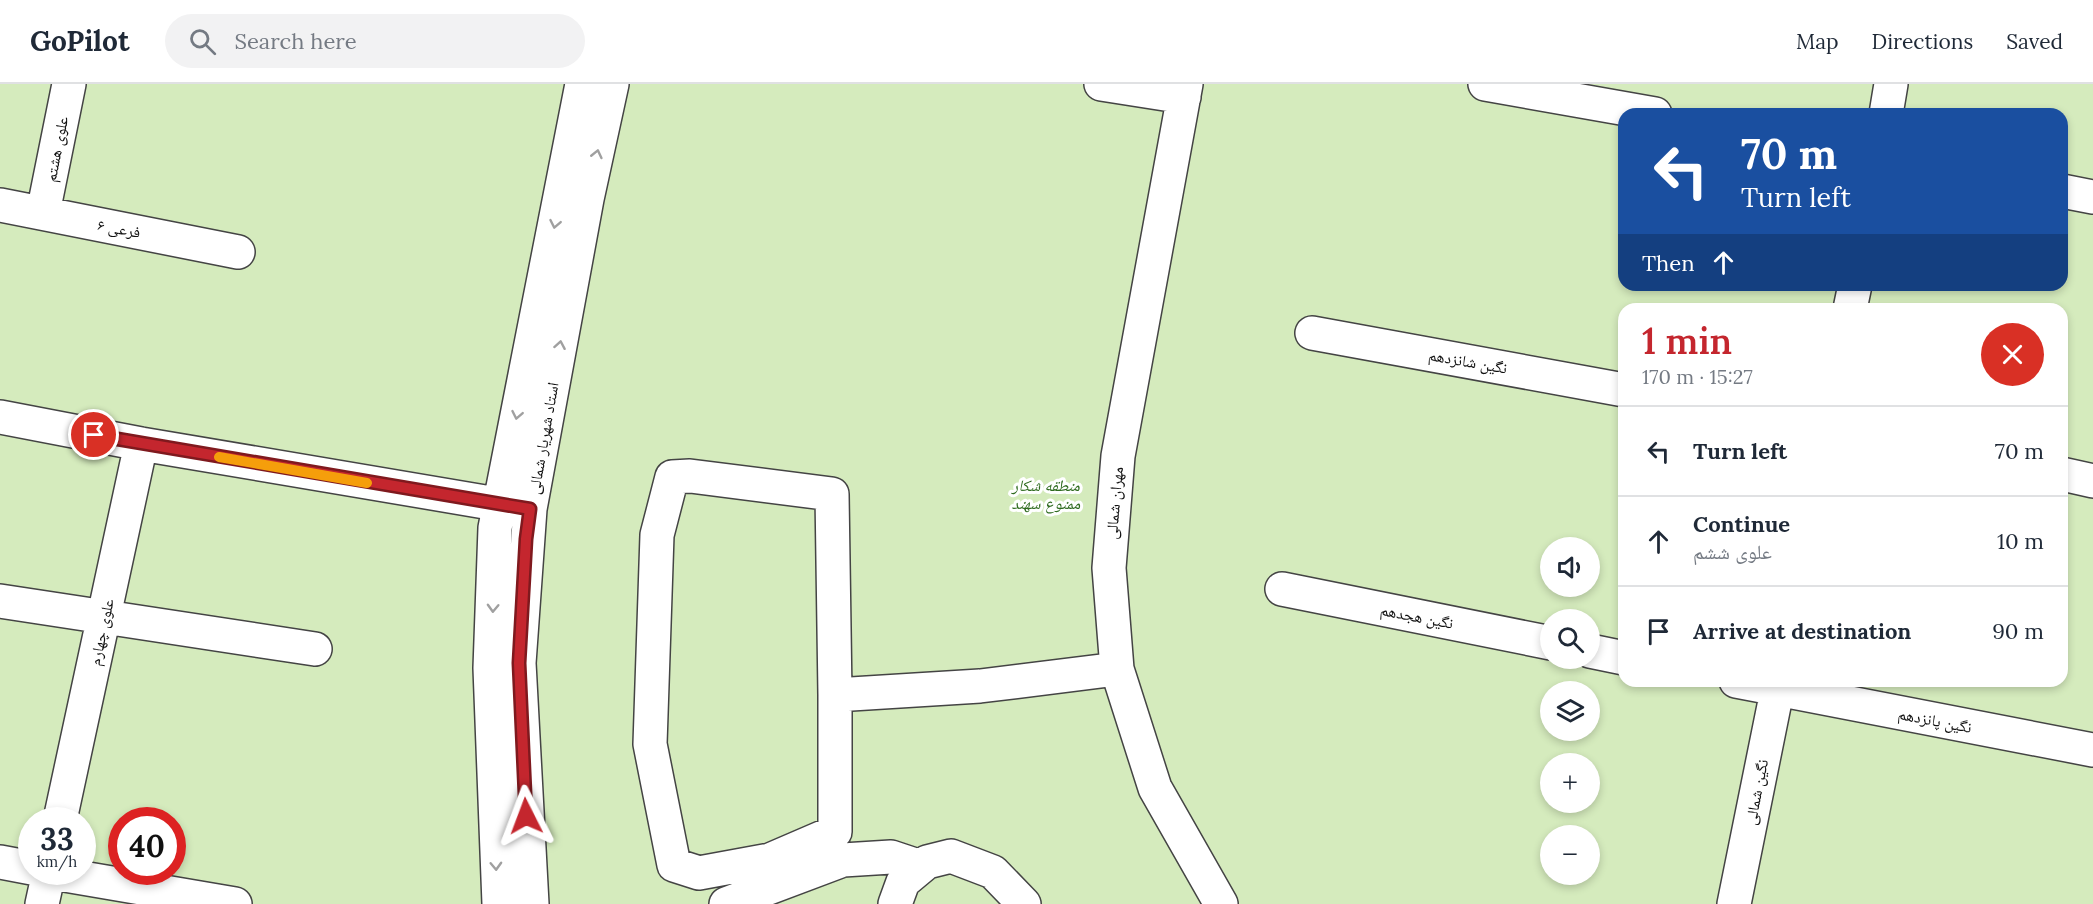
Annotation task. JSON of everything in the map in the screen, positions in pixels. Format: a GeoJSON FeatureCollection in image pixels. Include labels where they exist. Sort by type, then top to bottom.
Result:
{"type":"FeatureCollection","features":[{"type":"Feature","properties":{"kind":"street","name":"علوی هشتم"},"geometry":{"type":"LineString","coordinates":[[43,213],[69,84]]}},
{"type":"Feature","properties":{"kind":"street","name":"استاد شهریار شمالی"},"geometry":{"type":"LineString","coordinates":[[532,904],[519,663],[526,539],[515,507],[582,84]]}},
{"type":"Feature","properties":{"kind":"street","name":"استاد شهریار شمالی"},"geometry":{"type":"LineString","coordinates":[[499,904],[490,668],[495,528],[515,507],[612,84]]}},
{"type":"Feature","properties":{"kind":"street"},"geometry":{"type":"LineString","coordinates":[[1101,84],[1185,91]]}},
{"type":"Feature","properties":{"kind":"street"},"geometry":{"type":"LineString","coordinates":[[1485,84],[1621,108]]}},
{"type":"Feature","properties":{"kind":"street"},"geometry":{"type":"LineString","coordinates":[[1887,108],[1892,84]]}},
{"type":"Feature","properties":{"kind":"street","name":"مهران شمالی"},"geometry":{"type":"LineString","coordinates":[[1185,91],[1118,456],[1108,568],[1117,669],[1155,788],[1221,904]]}},
{"type":"Feature","properties":{"kind":"street"},"geometry":{"type":"LineString","coordinates":[[2068,192],[2093,197]]}},
{"type":"Feature","properties":{"kind":"street","name":"فرعی ۶"},"geometry":{"type":"LineString","coordinates":[[0,204],[238,252]]}},
{"type":"Feature","properties":{"kind":"street","name":"نگین شانزدهم"},"geometry":{"type":"LineString","coordinates":[[1312,333],[1618,389]]}},
{"type":"Feature","properties":{"kind":"street"},"geometry":{"type":"LineString","coordinates":[[0,417],[141,444],[515,507]]}},
{"type":"Feature","properties":{"kind":"street","name":"علوی چهارم"},"geometry":{"type":"LineString","coordinates":[[63,807],[141,444]]}},
{"type":"Feature","properties":{"kind":"street"},"geometry":{"type":"LineString","coordinates":[[2068,475],[2093,480]]}},
{"type":"Feature","properties":{"kind":"street"},"geometry":{"type":"LineString","coordinates":[[690,476],[832,494],[835,695],[835,832],[770,860],[699,873],[674,865],[650,744],[657,535],[672,477],[690,476]]}},
{"type":"Feature","properties":{"kind":"street","name":"نگین هجدهم"},"geometry":{"type":"LineString","coordinates":[[1282,589],[1540,642]]}},
{"type":"Feature","properties":{"kind":"street"},"geometry":{"type":"LineString","coordinates":[[0,601],[315,649]]}},
{"type":"Feature","properties":{"kind":"street"},"geometry":{"type":"LineString","coordinates":[[1600,653],[1618,657]]}},
{"type":"Feature","properties":{"kind":"street"},"geometry":{"type":"LineString","coordinates":[[835,695],[980,686],[1117,669]]}},
{"type":"Feature","properties":{"kind":"street","name":"نگین شمالی"},"geometry":{"type":"LineString","coordinates":[[1734,904],[1778,687]]}},
{"type":"Feature","properties":{"kind":"street","name":"نگین پانزدهم"},"geometry":{"type":"LineString","coordinates":[[1788,687],[2093,750]]}},
{"type":"Feature","properties":{"kind":"street"},"geometry":{"type":"LineString","coordinates":[[895,904],[903,882],[927,862],[951,856],[993,872],[1024,904]]}},
{"type":"Feature","properties":{"kind":"street"},"geometry":{"type":"LineString","coordinates":[[726,904],[843,860],[891,857],[921,867]]}},
{"type":"Feature","properties":{"kind":"street"},"geometry":{"type":"LineString","coordinates":[[0,862],[18,865]]}},
{"type":"Feature","properties":{"kind":"street"},"geometry":{"type":"LineString","coordinates":[[96,880],[235,904]]}},
{"type":"Feature","properties":{"kind":"street"},"geometry":{"type":"LineString","coordinates":[[42,904],[46,885]]}},
{"type":"Feature","properties":{"kind":"green space","name":"منطقه شکار ممنوع سهند"},"geometry":{"type":"Polygon","coordinates":[[[0,84],[2093,84],[2093,904],[0,904],[0,84]]]}},
{"type":"Feature","properties":{"kind":"slow traffic"},"geometry":{"type":"LineString","coordinates":[[219,457],[367,483]]}},
{"type":"Feature","properties":{"kind":"route"},"geometry":{"type":"LineString","coordinates":[[94,435],[530,509],[526,539],[519,663],[526,816]]}}]}
